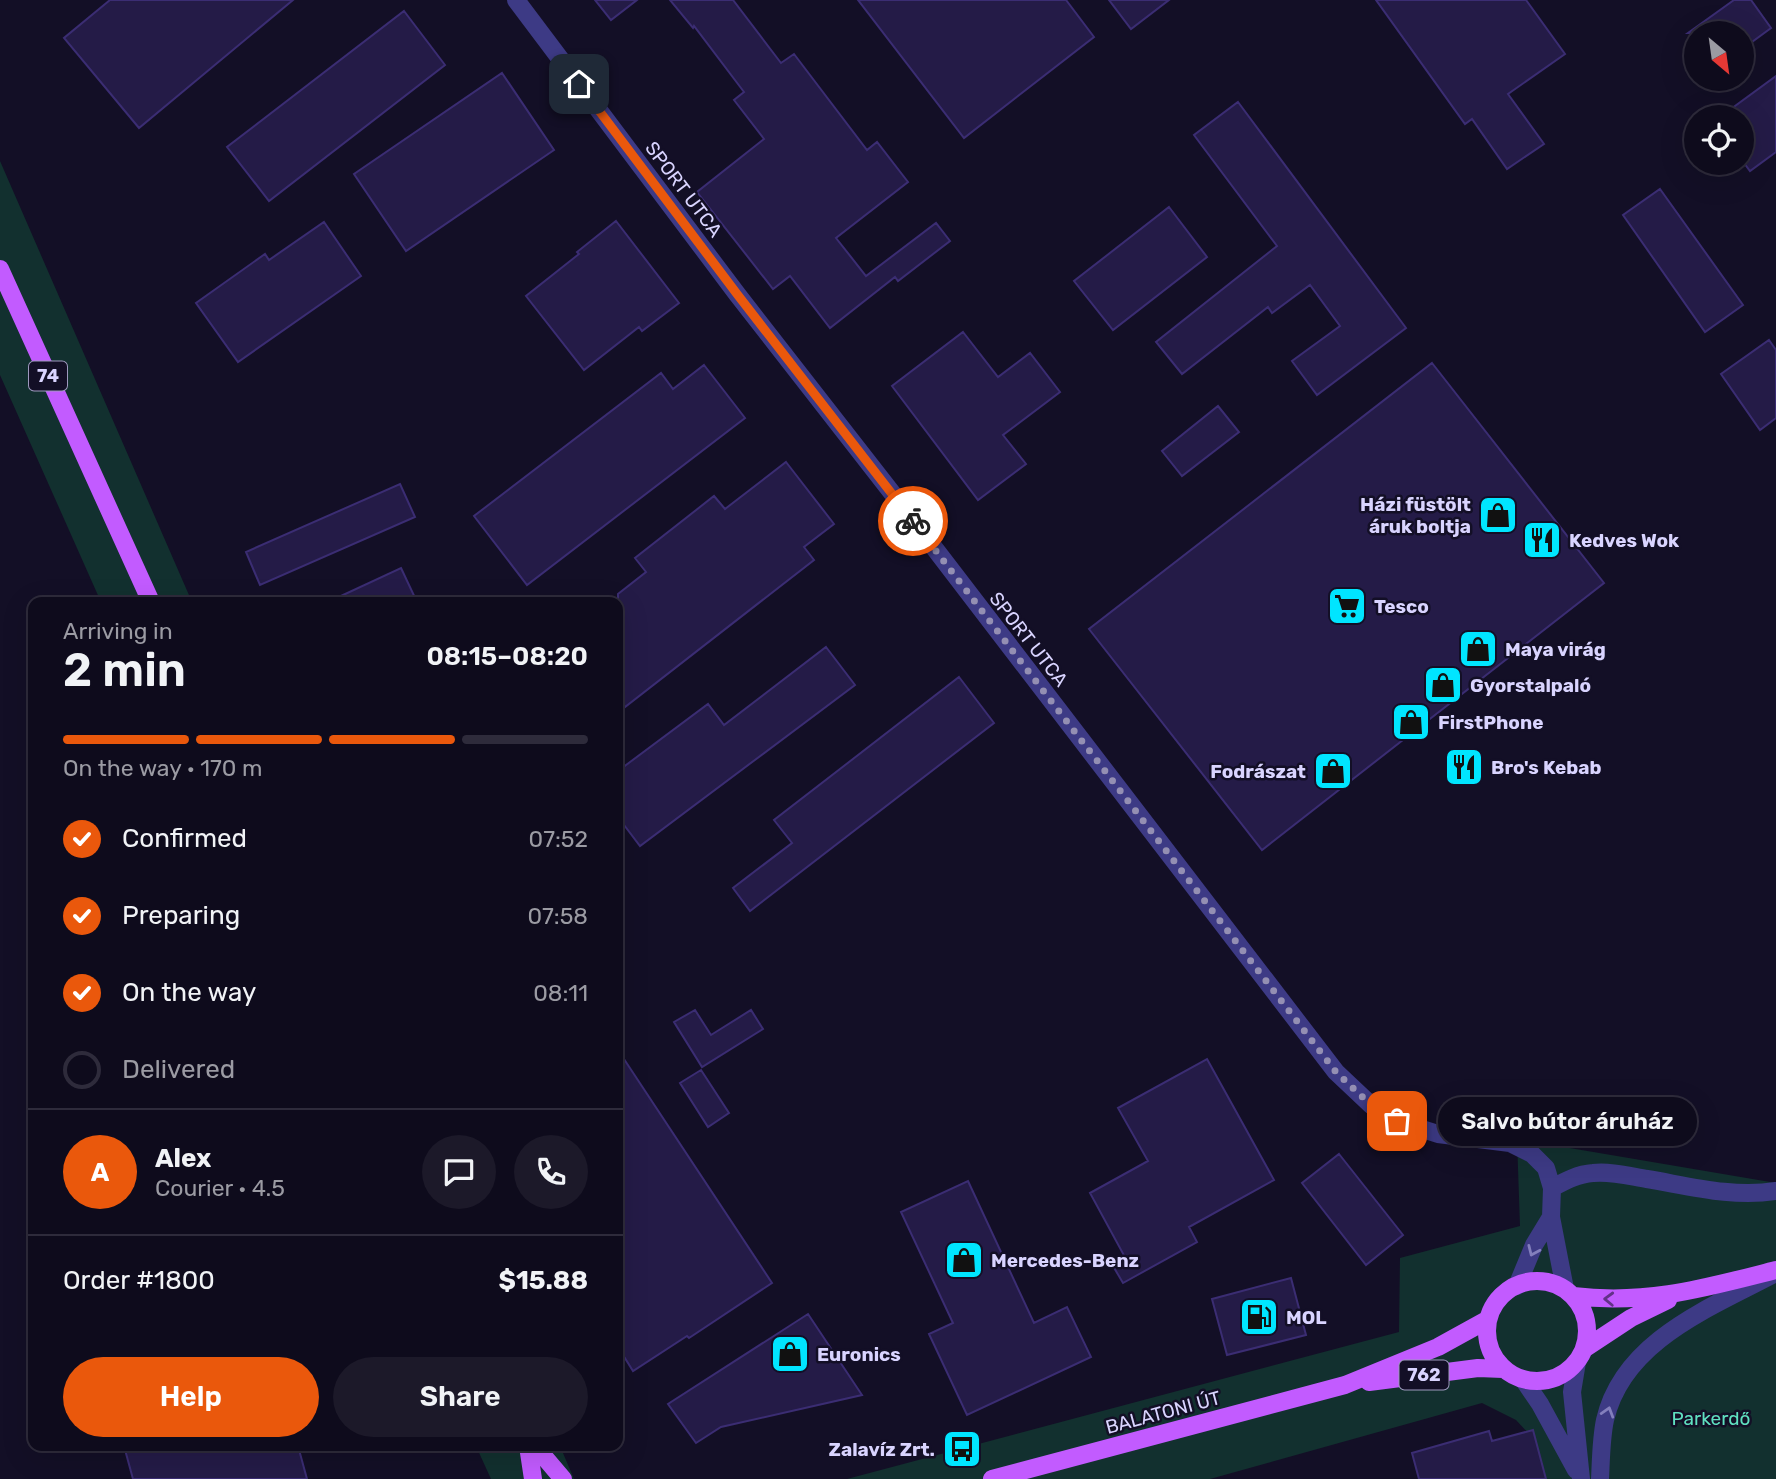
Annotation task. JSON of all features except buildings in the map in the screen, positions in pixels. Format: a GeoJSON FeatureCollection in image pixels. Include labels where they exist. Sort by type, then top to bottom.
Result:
{"type":"FeatureCollection","features":[{"type":"Feature","properties":{"kind":"main road","name":"74"},"geometry":{"type":"LineString","coordinates":[[0,269],[148,597]]}},
{"type":"Feature","properties":{"kind":"main road"},"geometry":{"type":"LineString","coordinates":[[1569,1293],[1633,1300],[1693,1291],[1776,1271]]}},
{"type":"Feature","properties":{"kind":"main road"},"geometry":{"type":"LineString","coordinates":[[1517,1286],[1536,1281],[1552,1283],[1569,1293],[1581,1306],[1587,1335],[1580,1356]]}},
{"type":"Feature","properties":{"kind":"main road","name":"BALATONI ÚT"},"geometry":{"type":"LineString","coordinates":[[992,1479],[1345,1385],[1438,1347],[1487,1320],[1492,1308],[1506,1292],[1517,1286]]}},
{"type":"Feature","properties":{"kind":"main road"},"geometry":{"type":"LineString","coordinates":[[1522,1379],[1552,1379],[1566,1373],[1580,1356],[1631,1318],[1693,1291]]}},
{"type":"Feature","properties":{"kind":"main road"},"geometry":{"type":"LineString","coordinates":[[1487,1320],[1490,1350],[1503,1369]]}},
{"type":"Feature","properties":{"kind":"main road","name":"BALATONI ÚT"},"geometry":{"type":"LineString","coordinates":[[1345,1385],[1478,1368],[1503,1369],[1522,1379]]}},
{"type":"Feature","properties":{"kind":"main road"},"geometry":{"type":"LineString","coordinates":[[529,1451],[533,1479]]}},
{"type":"Feature","properties":{"kind":"main road"},"geometry":{"type":"LineString","coordinates":[[539,1451],[563,1479]]}},
{"type":"Feature","properties":{"kind":"street","name":"SPORT UTCA"},"geometry":{"type":"LineString","coordinates":[[516,0],[737,294],[1336,1072],[1371,1105],[1397,1121],[1438,1134],[1510,1143],[1532,1154],[1546,1168],[1552,1188]]}},
{"type":"Feature","properties":{"kind":"street"},"geometry":{"type":"LineString","coordinates":[[1569,1293],[1551,1217],[1552,1188],[1567,1180],[1592,1172],[1620,1174],[1708,1190],[1776,1191]]}},
{"type":"Feature","properties":{"kind":"street"},"geometry":{"type":"LineString","coordinates":[[1517,1286],[1534,1245],[1551,1217]]}},
{"type":"Feature","properties":{"kind":"street"},"geometry":{"type":"LineString","coordinates":[[1600,1479],[1605,1419],[1625,1375],[1641,1354],[1674,1328],[1776,1271]]}},
{"type":"Feature","properties":{"kind":"street"},"geometry":{"type":"LineString","coordinates":[[1522,1379],[1540,1404],[1581,1479],[1572,1392],[1580,1356]]}},
{"type":"Feature","properties":{"kind":"green space"},"geometry":{"type":"Polygon","coordinates":[[[0,161],[190,597],[99,597],[0,375],[0,161]]]}},
{"type":"Feature","properties":{"kind":"green space","name":"Parkerdő"},"geometry":{"type":"Polygon","coordinates":[[[1517,1139],[1776,1183],[1776,1479],[1543,1479],[1530,1435],[1516,1420],[1482,1403],[1210,1479],[847,1479],[1399,1332],[1400,1258],[1520,1226],[1517,1139]]]}},
{"type":"Feature","properties":{"kind":"green space"},"geometry":{"type":"Polygon","coordinates":[[[478,1451],[562,1451],[574,1479],[491,1479],[478,1451]]]}},
{"type":"Feature","properties":{"kind":"way so far"},"geometry":{"type":"LineString","coordinates":[[913,521],[1336,1072],[1371,1105],[1397,1121]]}},
{"type":"Feature","properties":{"kind":"place","name":"Házi füstölt áruk boltja"},"geometry":{"type":"Point","coordinates":[1498,515]}},
{"type":"Feature","properties":{"kind":"place","name":"Kedves Wok"},"geometry":{"type":"Point","coordinates":[1542,540]}},
{"type":"Feature","properties":{"kind":"place","name":"Tesco"},"geometry":{"type":"Point","coordinates":[1347,606]}},
{"type":"Feature","properties":{"kind":"place","name":"Maya virág"},"geometry":{"type":"Point","coordinates":[1478,649]}},
{"type":"Feature","properties":{"kind":"place","name":"Gyorstalpaló"},"geometry":{"type":"Point","coordinates":[1443,685]}},
{"type":"Feature","properties":{"kind":"place","name":"FirstPhone"},"geometry":{"type":"Point","coordinates":[1411,722]}},
{"type":"Feature","properties":{"kind":"place","name":"Bro's Kebab"},"geometry":{"type":"Point","coordinates":[1464,767]}},
{"type":"Feature","properties":{"kind":"place","name":"Fodrászat"},"geometry":{"type":"Point","coordinates":[1333,771]}},
{"type":"Feature","properties":{"kind":"place","name":"Salvo bútor áruház"},"geometry":{"type":"Point","coordinates":[1397,1121]}},
{"type":"Feature","properties":{"kind":"place","name":"Mercedes-Benz"},"geometry":{"type":"Point","coordinates":[964,1260]}},
{"type":"Feature","properties":{"kind":"place","name":"MOL"},"geometry":{"type":"Point","coordinates":[1259,1317]}},
{"type":"Feature","properties":{"kind":"place","name":"Euronics"},"geometry":{"type":"Point","coordinates":[790,1354]}},
{"type":"Feature","properties":{"kind":"place","name":"Zalavíz Zrt."},"geometry":{"type":"Point","coordinates":[962,1449]}},
{"type":"Feature","properties":{"kind":"route"},"geometry":{"type":"LineString","coordinates":[[579,84],[913,521]]}}]}
